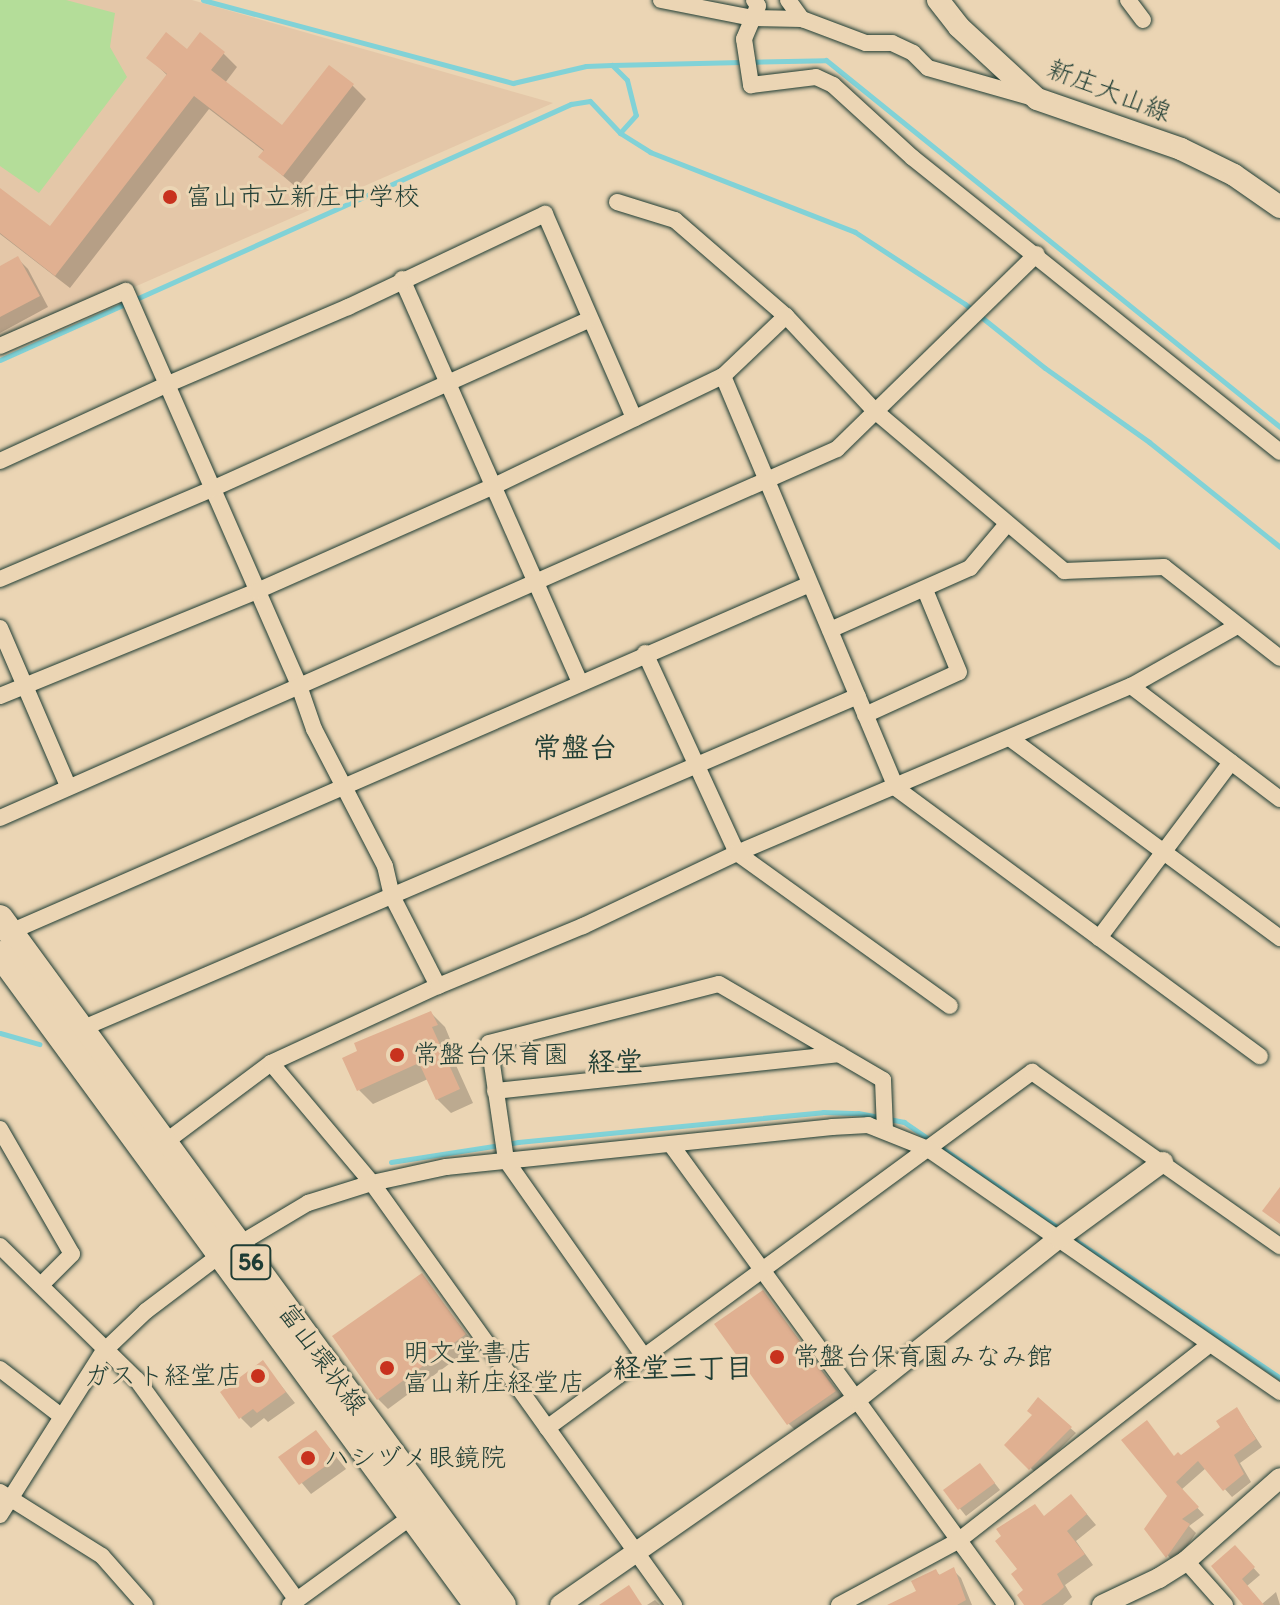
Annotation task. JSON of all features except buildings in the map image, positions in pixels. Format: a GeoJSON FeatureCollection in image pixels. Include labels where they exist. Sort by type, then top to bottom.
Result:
{"type":"FeatureCollection","features":[{"type":"Feature","properties":{"kind":"main road","name":"新庄大山線"},"geometry":{"type":"LineString","coordinates":[[938,0],[959,27],[1037,99],[1181,149],[1234,175],[1280,207]]}},
{"type":"Feature","properties":{"kind":"main road","name":"富山環状線"},"geometry":{"type":"LineString","coordinates":[[3,935],[81,1029],[164,1143],[228,1250],[503,1605]]}},
{"type":"Feature","properties":{"kind":"main road","name":"富山環状線"},"geometry":{"type":"LineString","coordinates":[[3,935],[228,1250],[411,1517],[477,1605]]}},
{"type":"Feature","properties":{"kind":"street"},"geometry":{"type":"LineString","coordinates":[[661,0],[753,18],[802,19],[866,43],[892,43],[913,53],[928,68],[1037,99]]}},
{"type":"Feature","properties":{"kind":"street"},"geometry":{"type":"LineString","coordinates":[[754,0],[758,6],[744,39],[751,85],[816,77],[833,85],[913,158],[1037,254],[1280,452]]}},
{"type":"Feature","properties":{"kind":"street"},"geometry":{"type":"LineString","coordinates":[[788,0],[802,19]]}},
{"type":"Feature","properties":{"kind":"street"},"geometry":{"type":"LineString","coordinates":[[1128,0],[1143,20]]}},
{"type":"Feature","properties":{"kind":"street"},"geometry":{"type":"LineString","coordinates":[[617,202],[675,220],[786,316],[875,411],[1064,571],[1164,567],[1280,658]]}},
{"type":"Feature","properties":{"kind":"street"},"geometry":{"type":"LineString","coordinates":[[0,461],[348,307],[545,214],[588,320],[634,418]]}},
{"type":"Feature","properties":{"kind":"street"},"geometry":{"type":"LineString","coordinates":[[0,818],[298,683],[837,449],[1037,254]]}},
{"type":"Feature","properties":{"kind":"street"},"geometry":{"type":"LineString","coordinates":[[402,279],[580,682]]}},
{"type":"Feature","properties":{"kind":"street"},"geometry":{"type":"LineString","coordinates":[[0,346],[126,291],[298,683],[314,729],[385,866],[392,896],[438,986]]}},
{"type":"Feature","properties":{"kind":"street"},"geometry":{"type":"LineString","coordinates":[[0,696],[257,591],[492,487],[723,376],[786,316]]}},
{"type":"Feature","properties":{"kind":"street"},"geometry":{"type":"LineString","coordinates":[[0,579],[212,489],[588,320]]}},
{"type":"Feature","properties":{"kind":"street"},"geometry":{"type":"LineString","coordinates":[[723,376],[896,788],[1260,1056]]}},
{"type":"Feature","properties":{"kind":"street"},"geometry":{"type":"LineString","coordinates":[[830,630],[970,568],[1007,524]]}},
{"type":"Feature","properties":{"kind":"street"},"geometry":{"type":"LineString","coordinates":[[3,935],[645,653],[810,584]]}},
{"type":"Feature","properties":{"kind":"street"},"geometry":{"type":"LineString","coordinates":[[865,715],[959,672],[925,590]]}},
{"type":"Feature","properties":{"kind":"street"},"geometry":{"type":"LineString","coordinates":[[164,1143],[271,1063],[438,986],[583,926],[737,853],[1131,686],[1237,626]]}},
{"type":"Feature","properties":{"kind":"street"},"geometry":{"type":"LineString","coordinates":[[0,628],[68,786]]}},
{"type":"Feature","properties":{"kind":"street"},"geometry":{"type":"LineString","coordinates":[[645,653],[737,853],[950,1006]]}},
{"type":"Feature","properties":{"kind":"street"},"geometry":{"type":"LineString","coordinates":[[1131,686],[1280,799]]}},
{"type":"Feature","properties":{"kind":"street"},"geometry":{"type":"LineString","coordinates":[[81,1029],[858,696]]}},
{"type":"Feature","properties":{"kind":"street"},"geometry":{"type":"LineString","coordinates":[[1011,739],[1280,938]]}},
{"type":"Feature","properties":{"kind":"street"},"geometry":{"type":"LineString","coordinates":[[1099,938],[1231,762]]}},
{"type":"Feature","properties":{"kind":"street"},"geometry":{"type":"LineString","coordinates":[[645,1358],[506,1160],[489,1043],[719,984],[883,1080],[885,1130]]}},
{"type":"Feature","properties":{"kind":"street"},"geometry":{"type":"LineString","coordinates":[[495,1091],[839,1054]]}},
{"type":"Feature","properties":{"kind":"street"},"geometry":{"type":"LineString","coordinates":[[271,1063],[372,1183],[674,1605]]}},
{"type":"Feature","properties":{"kind":"street"},"geometry":{"type":"LineString","coordinates":[[547,1428],[1032,1072],[1280,1246]]}},
{"type":"Feature","properties":{"kind":"street"},"geometry":{"type":"LineString","coordinates":[[0,1515],[5,1495],[106,1350],[146,1311],[228,1250],[308,1203],[372,1183],[446,1167],[672,1146],[832,1127],[868,1125],[928,1149],[1280,1392]]}},
{"type":"Feature","properties":{"kind":"street"},"geometry":{"type":"LineString","coordinates":[[0,1129],[72,1254],[41,1285]]}},
{"type":"Feature","properties":{"kind":"street"},"geometry":{"type":"LineString","coordinates":[[672,1146],[1006,1605]]}},
{"type":"Feature","properties":{"kind":"street"},"geometry":{"type":"LineString","coordinates":[[560,1605],[858,1398],[1059,1238],[1163,1162]]}},
{"type":"Feature","properties":{"kind":"street"},"geometry":{"type":"LineString","coordinates":[[0,1246],[137,1380],[293,1602],[411,1517]]}},
{"type":"Feature","properties":{"kind":"street"},"geometry":{"type":"LineString","coordinates":[[839,1605],[958,1541],[1209,1345]]}},
{"type":"Feature","properties":{"kind":"street"},"geometry":{"type":"LineString","coordinates":[[0,1369],[61,1416]]}},
{"type":"Feature","properties":{"kind":"street"},"geometry":{"type":"LineString","coordinates":[[1102,1605],[1159,1578],[1186,1561],[1280,1478]]}},
{"type":"Feature","properties":{"kind":"street"},"geometry":{"type":"LineString","coordinates":[[5,1495],[102,1556],[145,1605]]}},
{"type":"Feature","properties":{"kind":"street"},"geometry":{"type":"LineString","coordinates":[[1186,1561],[1225,1605]]}},
{"type":"Feature","properties":{"kind":"shaded area","name":"富山市立新庄中学校"},"geometry":{"type":"Polygon","coordinates":[[[0,0],[192,0],[553,103],[0,346],[0,0]]]}},
{"type":"Feature","properties":{"kind":"green space"},"geometry":{"type":"Polygon","coordinates":[[[0,0],[66,0],[115,13],[110,47],[127,77],[39,193],[0,166],[0,0]]]}},
{"type":"Feature","properties":{"kind":"waterway"},"geometry":{"type":"LineString","coordinates":[[203,0],[513,83],[586,66],[612,65],[627,80],[636,115],[620,133]]}},
{"type":"Feature","properties":{"kind":"waterway"},"geometry":{"type":"LineString","coordinates":[[612,65],[826,60],[1280,427]]}},
{"type":"Feature","properties":{"kind":"waterway"},"geometry":{"type":"LineString","coordinates":[[0,360],[571,104],[590,101],[620,133],[650,152],[855,232],[965,304],[1045,368],[1149,442],[1280,547]]}},
{"type":"Feature","properties":{"kind":"waterway"},"geometry":{"type":"LineString","coordinates":[[0,1033],[39,1044]]}},
{"type":"Feature","properties":{"kind":"waterway"},"geometry":{"type":"LineString","coordinates":[[391,1162],[518,1142],[823,1112],[858,1113],[904,1122],[1061,1230]]}},
{"type":"Feature","properties":{"kind":"waterway"},"geometry":{"type":"LineString","coordinates":[[1069,1236],[1280,1378]]}},
{"type":"Feature","properties":{"kind":"place","name":"富山市立新庄中学校"},"geometry":{"type":"Point","coordinates":[170,197]}},
{"type":"Feature","properties":{"kind":"place","name":"常盤台保育園"},"geometry":{"type":"Point","coordinates":[397,1055]}},
{"type":"Feature","properties":{"kind":"place","name":"常盤台保育園みなみ館"},"geometry":{"type":"Point","coordinates":[777,1357]}},
{"type":"Feature","properties":{"kind":"place","name":"明文堂書店 富山新庄経堂店"},"geometry":{"type":"Point","coordinates":[387,1368]}},
{"type":"Feature","properties":{"kind":"place","name":"ガスト経堂店"},"geometry":{"type":"Point","coordinates":[258,1376]}},
{"type":"Feature","properties":{"kind":"place","name":"ハシヅメ眼鏡院"},"geometry":{"type":"Point","coordinates":[308,1458]}},
{"type":"Feature","properties":{"kind":"district","name":"常盤台"},"geometry":{"type":"Point","coordinates":[575,747]}},
{"type":"Feature","properties":{"kind":"district","name":"経堂"},"geometry":{"type":"Point","coordinates":[615,1061]}},
{"type":"Feature","properties":{"kind":"district","name":"経堂三丁目"},"geometry":{"type":"Point","coordinates":[683,1367]}}]}
